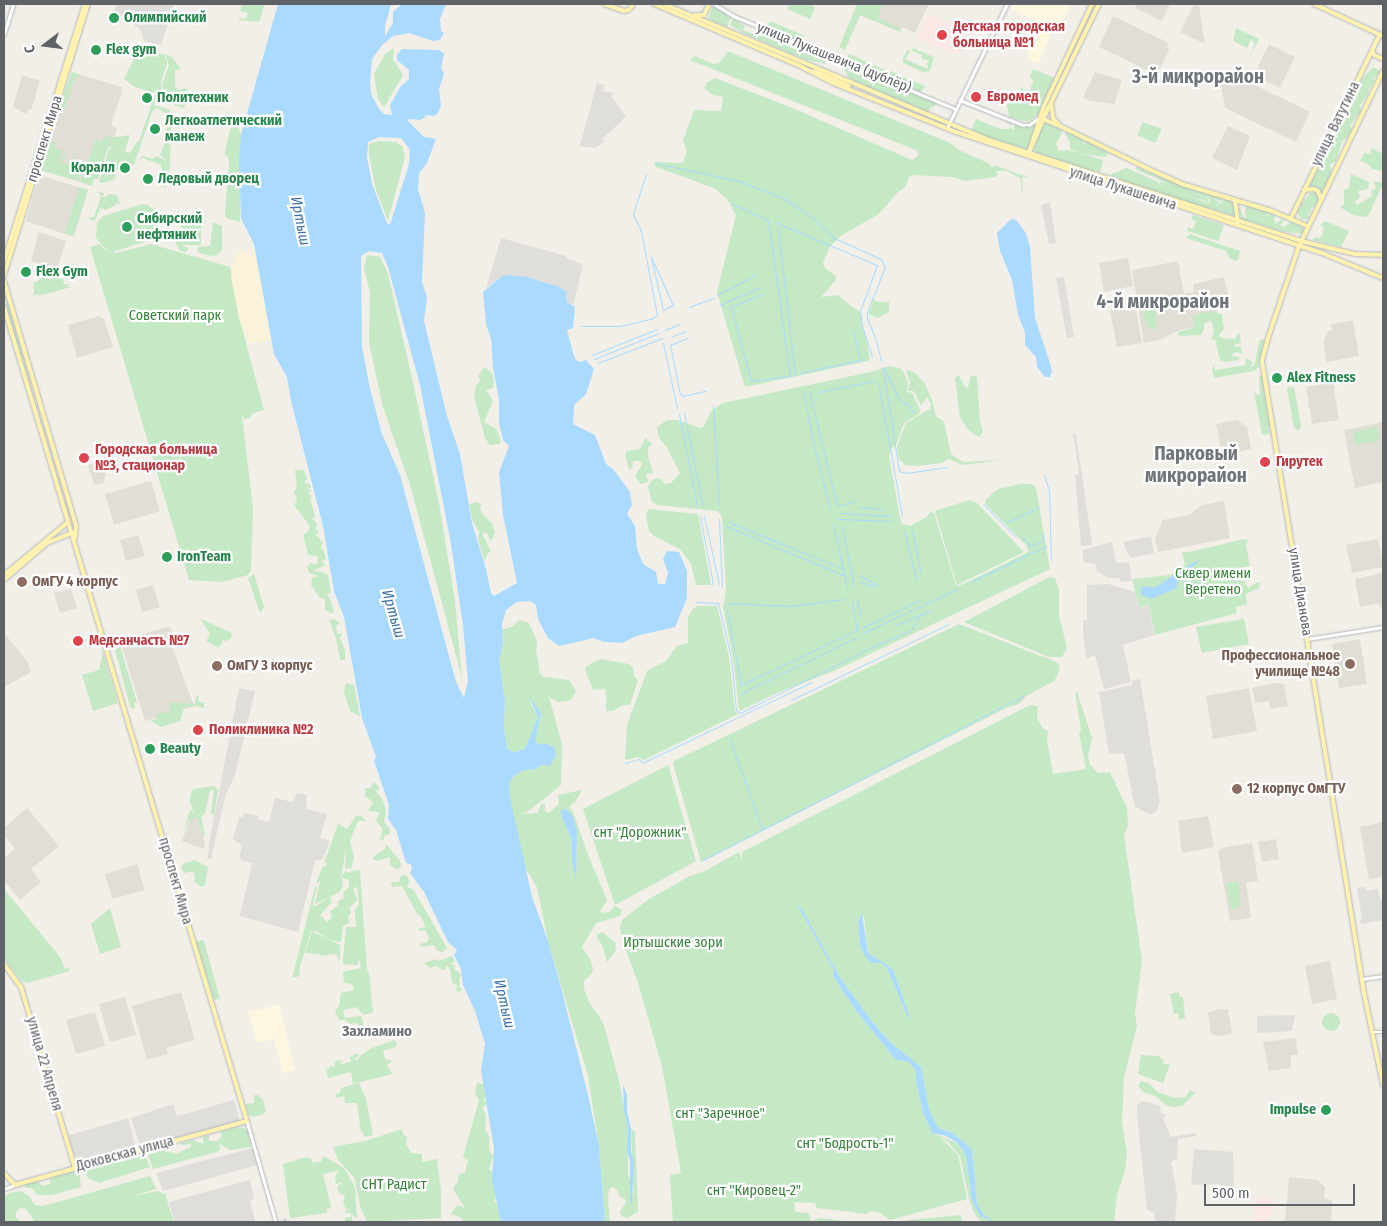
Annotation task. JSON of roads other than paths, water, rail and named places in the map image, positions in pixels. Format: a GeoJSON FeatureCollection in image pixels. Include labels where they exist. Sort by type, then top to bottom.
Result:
{"type":"FeatureCollection","features":[{"type":"Feature","properties":{"kind":"main road","name":"проспект Мира"},"geometry":{"type":"LineString","coordinates":[[4,261],[86,4]]}},
{"type":"Feature","properties":{"kind":"main road","name":"проспект Мира"},"geometry":{"type":"LineString","coordinates":[[4,273],[86,4]]}},
{"type":"Feature","properties":{"kind":"main road"},"geometry":{"type":"LineString","coordinates":[[604,4],[624,11],[629,10],[633,4]]}},
{"type":"Feature","properties":{"kind":"main road","name":"улица Лукашевича"},"geometry":{"type":"LineString","coordinates":[[654,4],[798,63],[828,71],[866,92],[948,127],[1322,253],[1383,278]]}},
{"type":"Feature","properties":{"kind":"main road","name":"улица Лукашевича"},"geometry":{"type":"LineString","coordinates":[[664,4],[798,63],[834,83],[866,92]]}},
{"type":"Feature","properties":{"kind":"main road"},"geometry":{"type":"LineString","coordinates":[[681,11],[702,16],[712,4]]}},
{"type":"Feature","properties":{"kind":"main road"},"geometry":{"type":"LineString","coordinates":[[712,4],[706,18],[713,25]]}},
{"type":"Feature","properties":{"kind":"main road"},"geometry":{"type":"LineString","coordinates":[[1028,154],[1049,94],[1092,4]]}},
{"type":"Feature","properties":{"kind":"main road"},"geometry":{"type":"LineString","coordinates":[[1028,154],[1037,125],[1051,103],[1099,4]]}},
{"type":"Feature","properties":{"kind":"main road"},"geometry":{"type":"LineString","coordinates":[[1314,4],[1381,35]]}},
{"type":"Feature","properties":{"kind":"main road"},"geometry":{"type":"LineString","coordinates":[[1088,13],[1093,16]]}},
{"type":"Feature","properties":{"kind":"main road","name":"улица Ватутина"},"geometry":{"type":"LineString","coordinates":[[1291,218],[1381,35]]}},
{"type":"Feature","properties":{"kind":"main road"},"geometry":{"type":"LineString","coordinates":[[1372,50],[1374,55],[1383,59]]}},
{"type":"Feature","properties":{"kind":"main road","name":"улица Ватутина"},"geometry":{"type":"LineString","coordinates":[[1299,246],[1383,71]]}},
{"type":"Feature","properties":{"kind":"main road"},"geometry":{"type":"LineString","coordinates":[[1049,94],[1054,96]]}},
{"type":"Feature","properties":{"kind":"main road"},"geometry":{"type":"LineString","coordinates":[[1051,103],[1053,118],[1060,126]]}},
{"type":"Feature","properties":{"kind":"main road"},"geometry":{"type":"LineString","coordinates":[[1041,118],[1173,180],[1291,218],[1308,226]]}},
{"type":"Feature","properties":{"kind":"main road"},"geometry":{"type":"LineString","coordinates":[[1304,190],[1314,189],[1318,191],[1321,199]]}},
{"type":"Feature","properties":{"kind":"main road"},"geometry":{"type":"LineString","coordinates":[[1235,200],[1238,224]]}},
{"type":"Feature","properties":{"kind":"main road","name":"улица Лукашевича"},"geometry":{"type":"LineString","coordinates":[[1238,224],[1337,250],[1383,255]]}},
{"type":"Feature","properties":{"kind":"main road","name":"улица Дианова"},"geometry":{"type":"LineString","coordinates":[[1299,246],[1262,361],[1362,979],[1383,1085]]}},
{"type":"Feature","properties":{"kind":"main road"},"geometry":{"type":"LineString","coordinates":[[1322,253],[1331,248]]}},
{"type":"Feature","properties":{"kind":"main road"},"geometry":{"type":"LineString","coordinates":[[1334,258],[1340,255],[1337,250]]}},
{"type":"Feature","properties":{"kind":"main road","name":"проспект Мира"},"geometry":{"type":"LineString","coordinates":[[4,282],[76,524],[74,540],[247,1121]]}},
{"type":"Feature","properties":{"kind":"main road","name":"проспект Мира"},"geometry":{"type":"LineString","coordinates":[[4,307],[65,515],[74,532]]}},
{"type":"Feature","properties":{"kind":"main road"},"geometry":{"type":"LineString","coordinates":[[30,395],[37,393]]}},
{"type":"Feature","properties":{"kind":"main road"},"geometry":{"type":"LineString","coordinates":[[39,428],[46,426]]}},
{"type":"Feature","properties":{"kind":"main road"},"geometry":{"type":"LineString","coordinates":[[65,515],[69,518],[72,513]]}},
{"type":"Feature","properties":{"kind":"main road"},"geometry":{"type":"LineString","coordinates":[[4,575],[68,522],[76,524]]}},
{"type":"Feature","properties":{"kind":"main road"},"geometry":{"type":"LineString","coordinates":[[4,580],[47,543],[74,532]]}},
{"type":"Feature","properties":{"kind":"main road","name":"улица 22 Апреля"},"geometry":{"type":"LineString","coordinates":[[4,964],[21,987],[75,1168]]}},
{"type":"Feature","properties":{"kind":"main road","name":"Доковская улица"},"geometry":{"type":"LineString","coordinates":[[18,1184],[247,1121]]}},
{"type":"Feature","properties":{"kind":"main road"},"geometry":{"type":"LineString","coordinates":[[4,1172],[18,1184]]}},
{"type":"Feature","properties":{"kind":"street"},"geometry":{"type":"LineString","coordinates":[[4,34],[13,4]]}},
{"type":"Feature","properties":{"kind":"street","name":"улица Лукашевича (дублёр)"},"geometry":{"type":"LineString","coordinates":[[712,4],[724,11],[956,108]]}},
{"type":"Feature","properties":{"kind":"street"},"geometry":{"type":"LineString","coordinates":[[718,4],[724,11]]}},
{"type":"Feature","properties":{"kind":"street"},"geometry":{"type":"LineString","coordinates":[[948,127],[1007,4]]}},
{"type":"Feature","properties":{"kind":"street"},"geometry":{"type":"LineString","coordinates":[[960,100],[1016,123],[1026,125],[1041,118]]}},
{"type":"Feature","properties":{"kind":"street"},"geometry":{"type":"LineString","coordinates":[[1032,123],[1037,125]]}},
{"type":"Feature","properties":{"kind":"street"},"geometry":{"type":"LineString","coordinates":[[1307,639],[1383,627]]}},
{"type":"Feature","properties":{"kind":"street"},"geometry":{"type":"LineString","coordinates":[[1362,979],[1383,976]]}},
{"type":"Feature","properties":{"kind":"street"},"geometry":{"type":"LineString","coordinates":[[1371,1032],[1383,1032]]}},
{"type":"Feature","properties":{"kind":"street","name":"проспект Мира"},"geometry":{"type":"LineString","coordinates":[[247,1121],[276,1222]]}},
{"type":"Feature","properties":{"kind":"street","name":"Доковская улица"},"geometry":{"type":"LineString","coordinates":[[4,1188],[18,1184]]}},
{"type":"Feature","properties":{"kind":"water","name":"Иртыш"},"geometry":{"type":"Polygon","coordinates":[[[278,4],[391,4],[385,26],[385,36],[393,23],[393,12],[402,4],[446,4],[440,19],[441,31],[444,33],[440,40],[433,41],[409,33],[393,36],[382,45],[372,59],[370,83],[371,94],[379,109],[384,114],[392,115],[390,105],[401,86],[409,79],[409,70],[397,60],[397,55],[402,49],[439,50],[444,54],[441,68],[444,74],[439,89],[441,105],[438,113],[434,116],[424,115],[426,117],[420,120],[409,119],[408,121],[424,137],[436,139],[427,163],[419,173],[418,189],[425,213],[422,282],[427,297],[424,321],[447,416],[460,454],[472,523],[491,593],[494,596],[517,583],[503,515],[499,472],[509,446],[503,440],[499,423],[499,399],[493,368],[491,339],[486,324],[483,292],[502,276],[510,275],[527,277],[560,287],[566,292],[567,302],[575,307],[573,328],[567,330],[573,353],[576,360],[580,362],[586,360],[594,369],[586,394],[574,405],[573,424],[595,435],[606,464],[613,469],[630,492],[632,505],[627,514],[635,526],[637,549],[643,564],[656,572],[658,584],[665,584],[668,573],[663,559],[667,551],[679,552],[687,571],[687,598],[675,627],[636,636],[622,643],[604,642],[594,638],[559,646],[548,638],[538,619],[536,605],[530,601],[517,602],[506,610],[502,624],[503,643],[499,660],[505,701],[504,728],[507,749],[514,752],[525,749],[538,717],[529,697],[541,713],[535,741],[539,745],[544,743],[554,747],[556,755],[550,766],[542,765],[536,769],[524,770],[514,776],[510,781],[509,793],[532,897],[548,941],[588,1095],[599,1146],[605,1222],[501,1222],[492,1180],[494,1148],[481,1070],[485,1044],[475,1011],[463,985],[461,969],[454,955],[457,950],[448,942],[424,892],[410,873],[412,869],[411,864],[406,863],[396,830],[388,819],[389,805],[374,761],[376,757],[362,718],[344,617],[334,591],[323,526],[291,401],[287,377],[274,354],[254,244],[241,218],[239,161],[241,135],[278,4]],[[379,137],[368,142],[367,157],[372,184],[387,223],[390,225],[409,164],[410,150],[401,138],[379,137]],[[369,251],[361,256],[362,347],[370,389],[382,434],[400,475],[456,682],[464,698],[468,681],[463,625],[450,538],[420,385],[388,267],[382,253],[369,251]]]}},
{"type":"Feature","properties":{"kind":"water"},"geometry":{"type":"Polygon","coordinates":[[[1011,219],[1016,220],[1026,233],[1030,247],[1035,318],[1050,363],[1052,371],[1050,377],[1045,377],[1037,367],[1036,357],[1025,345],[1025,332],[1018,315],[1012,280],[1000,251],[997,233],[1011,219]]]}},
{"type":"Feature","properties":{"kind":"water"},"geometry":{"type":"Polygon","coordinates":[[[1196,561],[1199,561],[1178,580],[1177,588],[1151,599],[1140,594],[1142,586],[1153,588],[1196,561]]]}},
{"type":"Feature","properties":{"kind":"water"},"geometry":{"type":"Polygon","coordinates":[[[566,809],[572,815],[577,831],[576,881],[572,862],[571,837],[562,818],[561,810],[566,809]]]}},
{"type":"Feature","properties":{"kind":"water"},"geometry":{"type":"Polygon","coordinates":[[[796,903],[802,909],[841,979],[871,1020],[890,1042],[921,1067],[929,1109],[934,1121],[940,1129],[951,1132],[972,1149],[977,1204],[983,1214],[995,1222],[980,1216],[972,1201],[966,1156],[958,1143],[946,1136],[932,1133],[923,1113],[916,1081],[916,1071],[909,1062],[896,1060],[856,1011],[833,976],[834,970],[796,903]]]}},
{"type":"Feature","properties":{"kind":"water"},"geometry":{"type":"Polygon","coordinates":[[[862,913],[868,953],[890,967],[894,972],[915,1027],[906,1013],[887,968],[881,963],[871,963],[860,946],[858,921],[862,913]]]}},
{"type":"Feature","properties":{"kind":"water"},"geometry":{"type":"Polygon","coordinates":[[[623,1085],[627,1095],[627,1111],[631,1129],[631,1151],[634,1162],[632,1204],[630,1201],[630,1161],[627,1149],[628,1129],[624,1110],[623,1085]]]}},
{"type":"Feature","properties":{"kind":"waterway"},"geometry":{"type":"LineString","coordinates":[[655,163],[739,181],[783,198],[813,218],[834,238],[881,259],[885,267],[867,312],[867,318],[876,340],[881,360]]}},
{"type":"Feature","properties":{"kind":"waterway"},"geometry":{"type":"LineString","coordinates":[[581,326],[620,326],[651,319],[657,315],[641,231],[633,214],[646,174]]}},
{"type":"Feature","properties":{"kind":"waterway"},"geometry":{"type":"LineString","coordinates":[[732,204],[768,220],[790,376],[751,381],[731,307],[762,294]]}},
{"type":"Feature","properties":{"kind":"waterway"},"geometry":{"type":"LineString","coordinates":[[775,222],[877,265],[860,311],[862,326],[872,356]]}},
{"type":"Feature","properties":{"kind":"waterway"},"geometry":{"type":"LineString","coordinates":[[778,228],[795,374]]}},
{"type":"Feature","properties":{"kind":"waterway"},"geometry":{"type":"LineString","coordinates":[[651,257],[673,305],[663,310],[651,257]]}},
{"type":"Feature","properties":{"kind":"waterway"},"geometry":{"type":"LineString","coordinates":[[717,295],[754,276]]}},
{"type":"Feature","properties":{"kind":"waterway"},"geometry":{"type":"LineString","coordinates":[[720,305],[760,287]]}},
{"type":"Feature","properties":{"kind":"waterway"},"geometry":{"type":"LineString","coordinates":[[689,307],[713,298]]}},
{"type":"Feature","properties":{"kind":"waterway"},"geometry":{"type":"LineString","coordinates":[[665,330],[680,324]]}},
{"type":"Feature","properties":{"kind":"waterway"},"geometry":{"type":"LineString","coordinates":[[592,355],[657,329]]}},
{"type":"Feature","properties":{"kind":"waterway"},"geometry":{"type":"LineString","coordinates":[[853,330],[859,356]]}},
{"type":"Feature","properties":{"kind":"waterway"},"geometry":{"type":"LineString","coordinates":[[671,337],[686,331]]}},
{"type":"Feature","properties":{"kind":"waterway"},"geometry":{"type":"LineString","coordinates":[[594,359],[659,333]]}},
{"type":"Feature","properties":{"kind":"waterway"},"geometry":{"type":"LineString","coordinates":[[598,363],[662,338]]}},
{"type":"Feature","properties":{"kind":"waterway"},"geometry":{"type":"LineString","coordinates":[[688,338],[670,345],[680,394],[683,396],[705,391]]}},
{"type":"Feature","properties":{"kind":"waterway"},"geometry":{"type":"LineString","coordinates":[[663,343],[677,408]]}},
{"type":"Feature","properties":{"kind":"waterway"},"geometry":{"type":"LineString","coordinates":[[800,373],[863,359]]}},
{"type":"Feature","properties":{"kind":"waterway"},"geometry":{"type":"LineString","coordinates":[[914,413],[905,402],[901,402],[883,367],[899,471],[906,473],[947,467]]}},
{"type":"Feature","properties":{"kind":"waterway"},"geometry":{"type":"LineString","coordinates":[[818,392],[873,381]]}},
{"type":"Feature","properties":{"kind":"waterway"},"geometry":{"type":"LineString","coordinates":[[878,381],[902,516]]}},
{"type":"Feature","properties":{"kind":"waterway"},"geometry":{"type":"LineString","coordinates":[[803,391],[830,509]]}},
{"type":"Feature","properties":{"kind":"waterway"},"geometry":{"type":"LineString","coordinates":[[809,391],[837,506],[856,501]]}},
{"type":"Feature","properties":{"kind":"waterway"},"geometry":{"type":"LineString","coordinates":[[713,405],[719,506]]}},
{"type":"Feature","properties":{"kind":"waterway"},"geometry":{"type":"LineString","coordinates":[[684,413],[703,507]]}},
{"type":"Feature","properties":{"kind":"waterway"},"geometry":{"type":"LineString","coordinates":[[679,414],[697,506]]}},
{"type":"Feature","properties":{"kind":"waterway"},"geometry":{"type":"LineString","coordinates":[[1044,475],[1049,490],[1051,560]]}},
{"type":"Feature","properties":{"kind":"waterway"},"geometry":{"type":"LineString","coordinates":[[983,504],[1016,537]]}},
{"type":"Feature","properties":{"kind":"waterway"},"geometry":{"type":"LineString","coordinates":[[859,507],[883,509]]}},
{"type":"Feature","properties":{"kind":"waterway"},"geometry":{"type":"LineString","coordinates":[[1007,522],[1039,507]]}},
{"type":"Feature","properties":{"kind":"waterway"},"geometry":{"type":"LineString","coordinates":[[841,513],[890,516]]}},
{"type":"Feature","properties":{"kind":"waterway"},"geometry":{"type":"LineString","coordinates":[[700,516],[713,584]]}},
{"type":"Feature","properties":{"kind":"waterway"},"geometry":{"type":"LineString","coordinates":[[704,516],[719,584]]}},
{"type":"Feature","properties":{"kind":"waterway"},"geometry":{"type":"LineString","coordinates":[[719,519],[722,586]]}},
{"type":"Feature","properties":{"kind":"waterway"},"geometry":{"type":"LineString","coordinates":[[837,519],[892,521]]}},
{"type":"Feature","properties":{"kind":"waterway"},"geometry":{"type":"LineString","coordinates":[[729,522],[843,569]]}},
{"type":"Feature","properties":{"kind":"waterway"},"geometry":{"type":"LineString","coordinates":[[833,525],[847,587]]}},
{"type":"Feature","properties":{"kind":"waterway"},"geometry":{"type":"LineString","coordinates":[[726,526],[845,576]]}},
{"type":"Feature","properties":{"kind":"waterway"},"geometry":{"type":"LineString","coordinates":[[842,527],[854,587]]}},
{"type":"Feature","properties":{"kind":"waterway"},"geometry":{"type":"LineString","coordinates":[[912,530],[921,573]]}},
{"type":"Feature","properties":{"kind":"waterway"},"geometry":{"type":"LineString","coordinates":[[904,531],[916,579]]}},
{"type":"Feature","properties":{"kind":"waterway"},"geometry":{"type":"LineString","coordinates":[[1022,537],[1030,546],[1044,540],[1041,534]]}},
{"type":"Feature","properties":{"kind":"waterway"},"geometry":{"type":"LineString","coordinates":[[971,582],[1048,545]]}},
{"type":"Feature","properties":{"kind":"waterway"},"geometry":{"type":"LineString","coordinates":[[858,575],[876,584],[874,586],[860,582]]}},
{"type":"Feature","properties":{"kind":"waterway"},"geometry":{"type":"LineString","coordinates":[[863,633],[957,589]]}},
{"type":"Feature","properties":{"kind":"waterway"},"geometry":{"type":"LineString","coordinates":[[728,603],[790,606],[845,599]]}},
{"type":"Feature","properties":{"kind":"waterway"},"geometry":{"type":"LineString","coordinates":[[857,600],[860,616]]}},
{"type":"Feature","properties":{"kind":"waterway"},"geometry":{"type":"LineString","coordinates":[[862,628],[920,600]]}},
{"type":"Feature","properties":{"kind":"waterway"},"geometry":{"type":"LineString","coordinates":[[726,606],[741,685],[857,630],[852,601]]}},
{"type":"Feature","properties":{"kind":"waterway"},"geometry":{"type":"LineString","coordinates":[[696,602],[718,603],[731,657],[736,710],[740,713],[870,648],[911,630],[921,614]]}},
{"type":"Feature","properties":{"kind":"waterway"},"geometry":{"type":"LineString","coordinates":[[896,625],[929,611]]}},
{"type":"Feature","properties":{"kind":"waterway"},"geometry":{"type":"LineString","coordinates":[[791,700],[949,624]]}},
{"type":"Feature","properties":{"kind":"waterway"},"geometry":{"type":"LineString","coordinates":[[740,694],[859,636]]}},
{"type":"Feature","properties":{"kind":"waterway"},"geometry":{"type":"LineString","coordinates":[[625,763],[639,759],[642,763],[812,682]]}},
{"type":"Feature","properties":{"kind":"waterway"},"geometry":{"type":"LineString","coordinates":[[703,860],[1023,696]]}},
{"type":"Feature","properties":{"kind":"waterway"},"geometry":{"type":"LineString","coordinates":[[730,740],[762,829]]}},
{"type":"Feature","properties":{"kind":"place","name":"Олимпийский"},"geometry":{"type":"Point","coordinates":[114,18]}},
{"type":"Feature","properties":{"kind":"place","name":"Детская городская больница №1"},"geometry":{"type":"Point","coordinates":[942,35]}},
{"type":"Feature","properties":{"kind":"place","name":"Flex gym"},"geometry":{"type":"Point","coordinates":[96,50]}},
{"type":"Feature","properties":{"kind":"place","name":"Евромед"},"geometry":{"type":"Point","coordinates":[976,97]}},
{"type":"Feature","properties":{"kind":"place","name":"Политехник"},"geometry":{"type":"Point","coordinates":[147,98]}},
{"type":"Feature","properties":{"kind":"place","name":"Легкоатлетический манеж"},"geometry":{"type":"Point","coordinates":[155,129]}},
{"type":"Feature","properties":{"kind":"place","name":"Коралл"},"geometry":{"type":"Point","coordinates":[125,168]}},
{"type":"Feature","properties":{"kind":"place","name":"Ледовый дворец"},"geometry":{"type":"Point","coordinates":[148,179]}},
{"type":"Feature","properties":{"kind":"place","name":"Сибирский нефтяник"},"geometry":{"type":"Point","coordinates":[127,227]}},
{"type":"Feature","properties":{"kind":"place","name":"Flex Gym"},"geometry":{"type":"Point","coordinates":[26,272]}},
{"type":"Feature","properties":{"kind":"place","name":"Alex Fitness"},"geometry":{"type":"Point","coordinates":[1277,378]}},
{"type":"Feature","properties":{"kind":"place","name":"Городская больница №3, стационар"},"geometry":{"type":"Point","coordinates":[84,458]}},
{"type":"Feature","properties":{"kind":"place","name":"Гирутек"},"geometry":{"type":"Point","coordinates":[1265,462]}},
{"type":"Feature","properties":{"kind":"place","name":"IronTeam"},"geometry":{"type":"Point","coordinates":[167,557]}},
{"type":"Feature","properties":{"kind":"place","name":"ОмГУ 4 корпус"},"geometry":{"type":"Point","coordinates":[22,582]}},
{"type":"Feature","properties":{"kind":"place","name":"Медсанчасть №7"},"geometry":{"type":"Point","coordinates":[78,641]}},
{"type":"Feature","properties":{"kind":"place","name":"Профессиональное училище №48"},"geometry":{"type":"Point","coordinates":[1350,664]}},
{"type":"Feature","properties":{"kind":"place","name":"ОмГУ 3 корпус"},"geometry":{"type":"Point","coordinates":[217,666]}},
{"type":"Feature","properties":{"kind":"place","name":"Поликлиника №2"},"geometry":{"type":"Point","coordinates":[198,730]}},
{"type":"Feature","properties":{"kind":"place","name":"Beauty"},"geometry":{"type":"Point","coordinates":[150,749]}},
{"type":"Feature","properties":{"kind":"place","name":"12 корпус ОмГТУ"},"geometry":{"type":"Point","coordinates":[1237,789]}},
{"type":"Feature","properties":{"kind":"place","name":"Impulse"},"geometry":{"type":"Point","coordinates":[1326,1110]}},
{"type":"Feature","properties":{"kind":"district","name":"3-й микрорайон"},"geometry":{"type":"Point","coordinates":[1198,77]}},
{"type":"Feature","properties":{"kind":"district","name":"4-й микрорайон"},"geometry":{"type":"Point","coordinates":[1163,302]}},
{"type":"Feature","properties":{"kind":"district","name":"Парковый микрорайон"},"geometry":{"type":"Point","coordinates":[1196,465]}},
{"type":"Feature","properties":{"kind":"district","name":"Захламино"},"geometry":{"type":"Point","coordinates":[377,1032]}},
{"type":"Feature","properties":{"kind":"park label","name":"Советский парк"},"geometry":{"type":"Point","coordinates":[175,316]}},
{"type":"Feature","properties":{"kind":"park label","name":"Сквер имени Веретено"},"geometry":{"type":"Point","coordinates":[1213,582]}},
{"type":"Feature","properties":{"kind":"park label","name":"снт \"Дорожник\""},"geometry":{"type":"Point","coordinates":[640,833]}},
{"type":"Feature","properties":{"kind":"park label","name":"Иртышские зори"},"geometry":{"type":"Point","coordinates":[673,943]}},
{"type":"Feature","properties":{"kind":"park label","name":"снт \"Заречное\""},"geometry":{"type":"Point","coordinates":[720,1114]}},
{"type":"Feature","properties":{"kind":"park label","name":"снт \"Бодрость-1\""},"geometry":{"type":"Point","coordinates":[845,1144]}},
{"type":"Feature","properties":{"kind":"park label","name":"СНТ Радист"},"geometry":{"type":"Point","coordinates":[394,1185]}},
{"type":"Feature","properties":{"kind":"park label","name":"снт \"Кировец-2\""},"geometry":{"type":"Point","coordinates":[754,1191]}}]}
